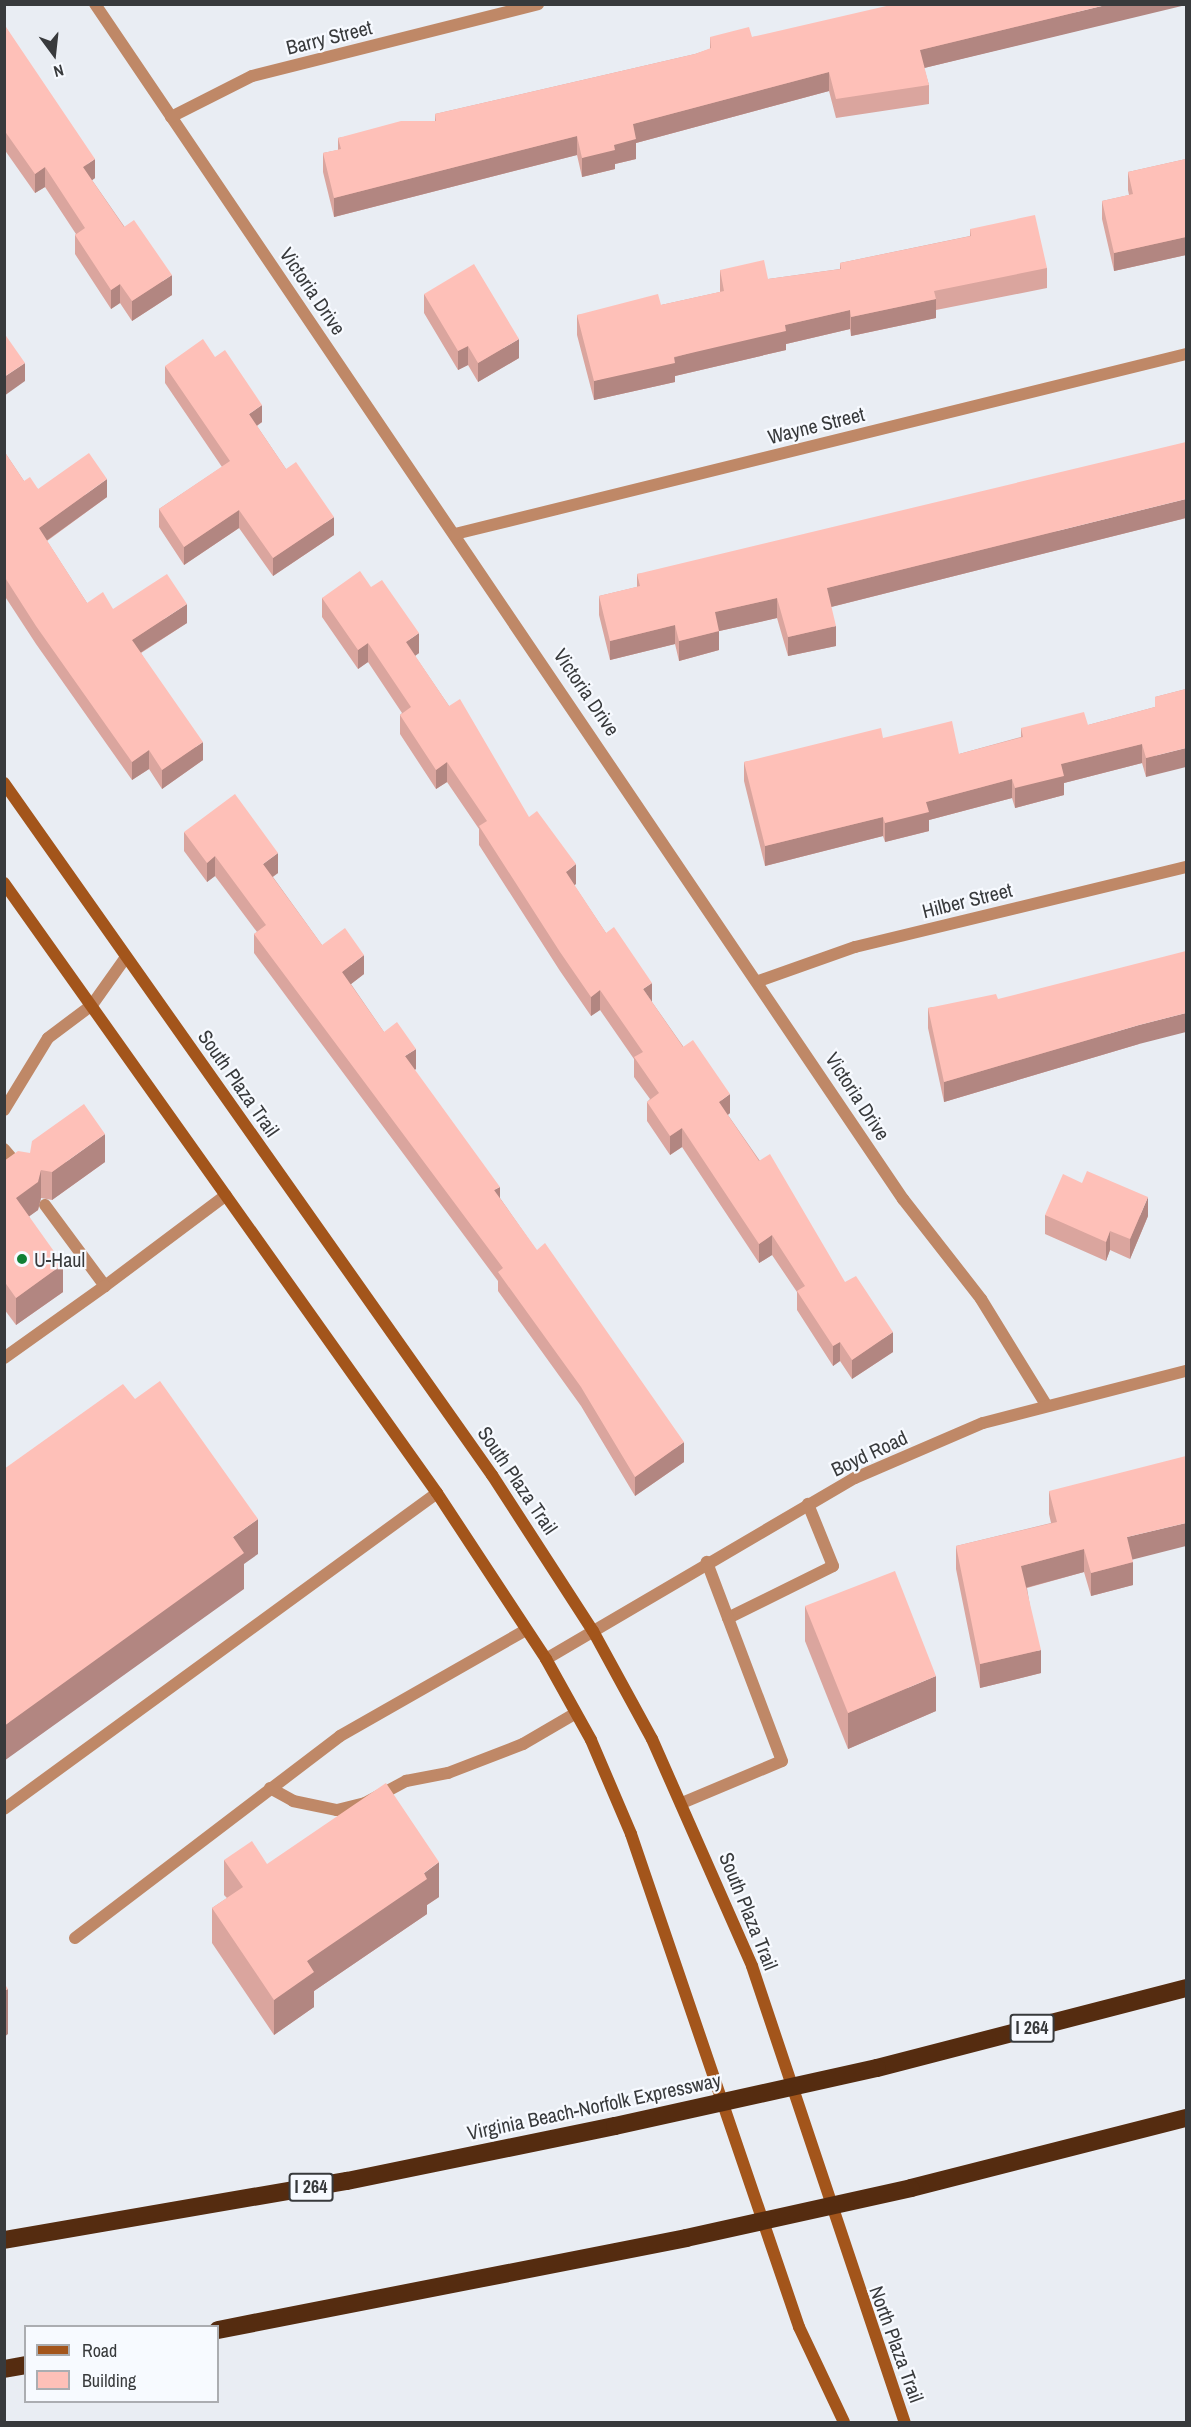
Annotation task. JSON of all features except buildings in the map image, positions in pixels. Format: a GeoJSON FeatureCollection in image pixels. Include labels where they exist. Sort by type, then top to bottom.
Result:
{"type":"FeatureCollection","features":[{"type":"Feature","properties":{"kind":"highway","name":"Virginia Beach-Norfolk Expressway"},"geometry":{"type":"LineString","coordinates":[[4,2240],[347,2181],[615,2126],[877,2068],[1186,1988]]}},
{"type":"Feature","properties":{"kind":"highway"},"geometry":{"type":"LineString","coordinates":[[219,2330],[686,2238],[911,2188],[1186,2118]]}},
{"type":"Feature","properties":{"kind":"highway"},"geometry":{"type":"LineString","coordinates":[[4,2369],[24,2365]]}},
{"type":"Feature","properties":{"kind":"main road","name":"South Plaza Trail"},"geometry":{"type":"LineString","coordinates":[[4,783],[492,1475],[593,1631],[682,1803],[752,1966],[852,2278]]}},
{"type":"Feature","properties":{"kind":"main road"},"geometry":{"type":"LineString","coordinates":[[4,883],[437,1493],[546,1659],[576,1713],[631,1834],[799,2327],[844,2422]]}},
{"type":"Feature","properties":{"kind":"main road","name":"North Plaza Trail"},"geometry":{"type":"LineString","coordinates":[[852,2278],[904,2422]]}},
{"type":"Feature","properties":{"kind":"street","name":"Victoria Drive"},"geometry":{"type":"LineString","coordinates":[[95,4],[759,981],[903,1199],[981,1299],[1045,1403]]}},
{"type":"Feature","properties":{"kind":"street","name":"Barry Street"},"geometry":{"type":"LineString","coordinates":[[171,117],[252,76],[538,4]]}},
{"type":"Feature","properties":{"kind":"street","name":"Wayne Street"},"geometry":{"type":"LineString","coordinates":[[455,534],[1186,354]]}},
{"type":"Feature","properties":{"kind":"street","name":"Hilber Street"},"geometry":{"type":"LineString","coordinates":[[759,981],[855,947],[1186,867]]}},
{"type":"Feature","properties":{"kind":"street"},"geometry":{"type":"LineString","coordinates":[[4,1110],[48,1038],[92,1005],[126,957]]}},
{"type":"Feature","properties":{"kind":"street"},"geometry":{"type":"LineString","coordinates":[[4,1149],[25,1174]]}},
{"type":"Feature","properties":{"kind":"street"},"geometry":{"type":"LineString","coordinates":[[4,1358],[226,1195]]}},
{"type":"Feature","properties":{"kind":"street"},"geometry":{"type":"LineString","coordinates":[[45,1205],[105,1286]]}},
{"type":"Feature","properties":{"kind":"street","name":"Boyd Road"},"geometry":{"type":"LineString","coordinates":[[546,1659],[808,1504],[983,1423],[1045,1403],[1186,1371]]}},
{"type":"Feature","properties":{"kind":"street"},"geometry":{"type":"LineString","coordinates":[[4,1809],[437,1493]]}},
{"type":"Feature","properties":{"kind":"street"},"geometry":{"type":"LineString","coordinates":[[728,1618],[833,1566],[808,1504]]}},
{"type":"Feature","properties":{"kind":"street"},"geometry":{"type":"LineString","coordinates":[[682,1803],[782,1761],[707,1562]]}},
{"type":"Feature","properties":{"kind":"street"},"geometry":{"type":"LineString","coordinates":[[75,1938],[340,1736],[526,1630]]}},
{"type":"Feature","properties":{"kind":"street"},"geometry":{"type":"LineString","coordinates":[[270,1788],[293,1801],[337,1810],[365,1803],[406,1781],[448,1773],[523,1743],[576,1713]]}},
{"type":"Feature","properties":{"kind":"place","name":"U-Haul"},"geometry":{"type":"Point","coordinates":[22,1259]}}]}
